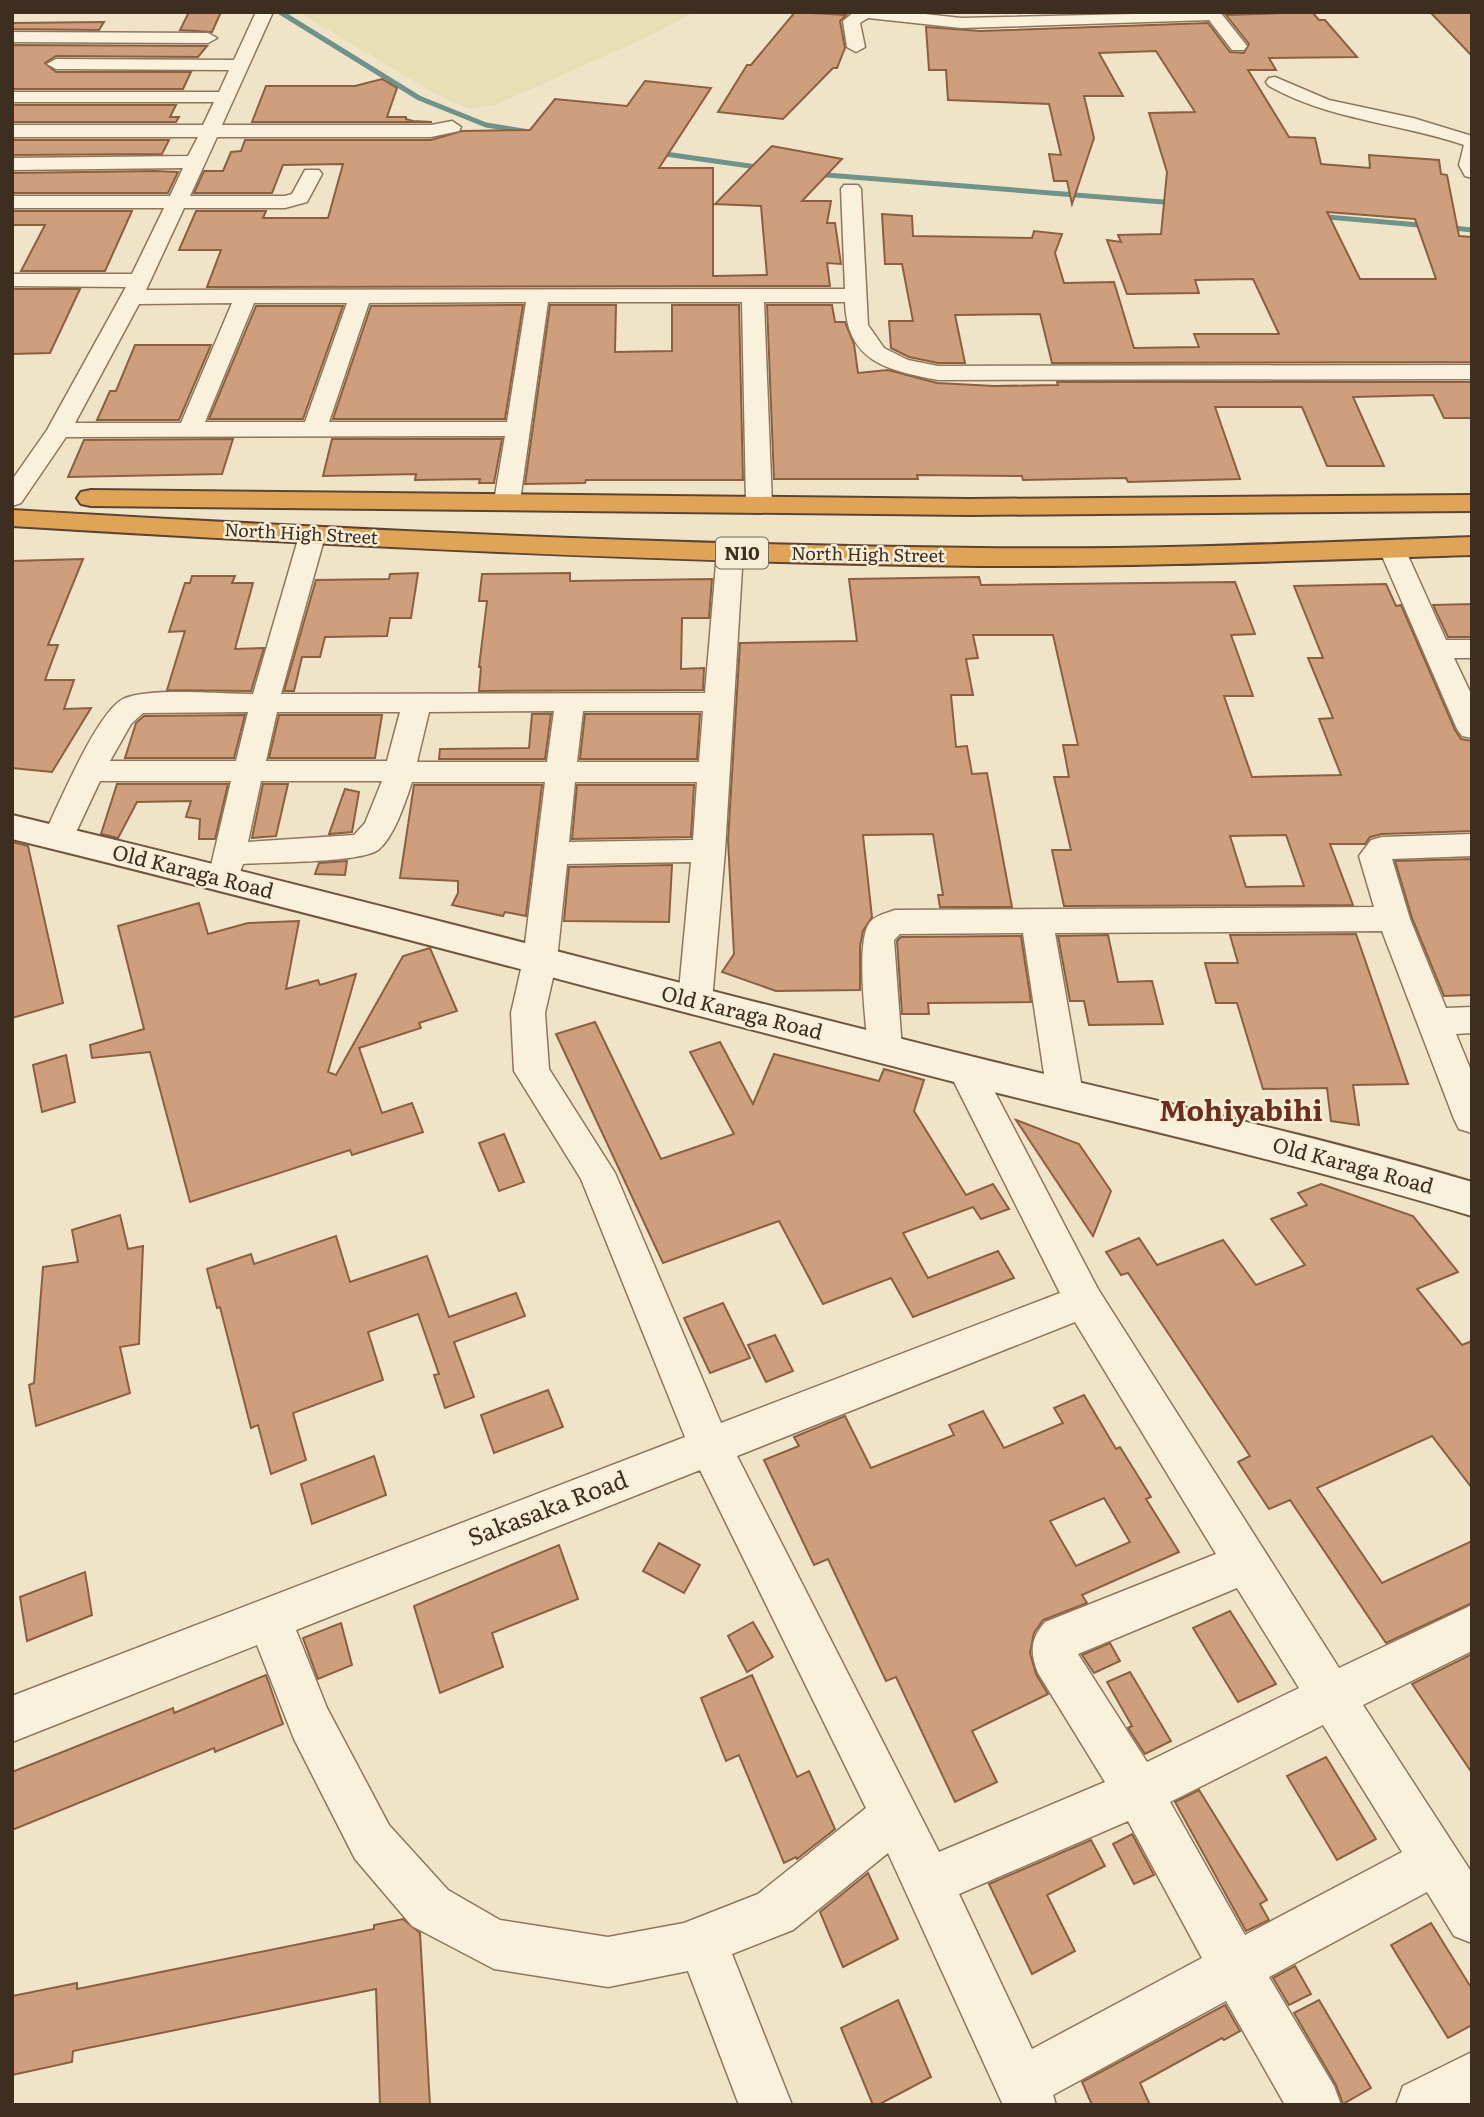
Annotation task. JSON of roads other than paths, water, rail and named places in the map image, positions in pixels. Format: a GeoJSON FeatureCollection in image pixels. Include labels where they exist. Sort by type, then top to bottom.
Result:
{"type":"FeatureCollection","features":[{"type":"Feature","properties":{"kind":"highway","name":"North High Street"},"geometry":{"type":"LineString","coordinates":[[12,498],[971,507],[1472,503]]}},
{"type":"Feature","properties":{"kind":"highway"},"geometry":{"type":"LineString","coordinates":[[1147,506],[1145,533],[1152,548],[1166,556]]}},
{"type":"Feature","properties":{"kind":"highway"},"geometry":{"type":"LineString","coordinates":[[971,507],[983,517],[989,530],[989,542],[982,557]]}},
{"type":"Feature","properties":{"kind":"highway","name":"North High Street"},"geometry":{"type":"LineString","coordinates":[[12,518],[312,536],[730,552],[982,557],[1166,556],[1472,545]]}},
{"type":"Feature","properties":{"kind":"street"},"geometry":{"type":"LineString","coordinates":[[12,498],[59,430],[136,289],[265,12]]}},
{"type":"Feature","properties":{"kind":"street"},"geometry":{"type":"LineString","coordinates":[[856,47],[851,21],[867,13],[961,23],[1212,14],[1238,46]]}},
{"type":"Feature","properties":{"kind":"street"},"geometry":{"type":"LineString","coordinates":[[63,37],[77,20]]}},
{"type":"Feature","properties":{"kind":"street"},"geometry":{"type":"LineString","coordinates":[[12,37],[208,38]]}},
{"type":"Feature","properties":{"kind":"street"},"geometry":{"type":"LineString","coordinates":[[56,64],[241,65]]}},
{"type":"Feature","properties":{"kind":"street"},"geometry":{"type":"LineString","coordinates":[[1275,82],[1300,97],[1334,109],[1404,122],[1472,142]]}},
{"type":"Feature","properties":{"kind":"street"},"geometry":{"type":"LineString","coordinates":[[12,97],[225,97]]}},
{"type":"Feature","properties":{"kind":"street"},"geometry":{"type":"LineString","coordinates":[[12,131],[431,131],[452,127]]}},
{"type":"Feature","properties":{"kind":"street"},"geometry":{"type":"LineString","coordinates":[[1472,147],[1469,165],[1472,172]]}},
{"type":"Feature","properties":{"kind":"street"},"geometry":{"type":"LineString","coordinates":[[12,164],[196,162]]}},
{"type":"Feature","properties":{"kind":"street"},"geometry":{"type":"LineString","coordinates":[[12,202],[294,201],[300,198],[313,174]]}},
{"type":"Feature","properties":{"kind":"street"},"geometry":{"type":"LineString","coordinates":[[851,189],[856,325],[876,353],[901,366],[938,373],[1472,372]]}},
{"type":"Feature","properties":{"kind":"street"},"geometry":{"type":"LineString","coordinates":[[12,280],[246,297],[855,295]]}},
{"type":"Feature","properties":{"kind":"street"},"geometry":{"type":"LineString","coordinates":[[315,429],[360,296]]}},
{"type":"Feature","properties":{"kind":"street"},"geometry":{"type":"LineString","coordinates":[[507,501],[538,296]]}},
{"type":"Feature","properties":{"kind":"street"},"geometry":{"type":"LineString","coordinates":[[753,296],[759,504]]}},
{"type":"Feature","properties":{"kind":"street"},"geometry":{"type":"LineString","coordinates":[[190,429],[246,297]]}},
{"type":"Feature","properties":{"kind":"street"},"geometry":{"type":"LineString","coordinates":[[59,430],[519,429]]}},
{"type":"Feature","properties":{"kind":"street"},"geometry":{"type":"LineString","coordinates":[[312,536],[264,704],[227,866],[357,846],[370,841],[378,828],[400,772],[416,703]]}},
{"type":"Feature","properties":{"kind":"street"},"geometry":{"type":"LineString","coordinates":[[1392,549],[1472,729]]}},
{"type":"Feature","properties":{"kind":"street"},"geometry":{"type":"LineString","coordinates":[[695,1001],[709,851],[712,772],[730,552]]}},
{"type":"Feature","properties":{"kind":"street"},"geometry":{"type":"LineString","coordinates":[[1436,649],[1472,649]]}},
{"type":"Feature","properties":{"kind":"street"},"geometry":{"type":"LineString","coordinates":[[58,839],[119,718],[133,706],[717,702]]}},
{"type":"Feature","properties":{"kind":"street"},"geometry":{"type":"LineString","coordinates":[[569,703],[540,960],[528,1013],[533,1071],[597,1173],[710,1446],[928,1882],[1025,2094],[1235,1968],[1434,1861]]}},
{"type":"Feature","properties":{"kind":"street"},"geometry":{"type":"LineString","coordinates":[[90,771],[712,772]]}},
{"type":"Feature","properties":{"kind":"street","name":"Old Karaga Road"},"geometry":{"type":"LineString","coordinates":[[12,827],[58,839],[227,866],[540,960],[966,1070],[1370,1168],[1472,1199]]}},
{"type":"Feature","properties":{"kind":"street"},"geometry":{"type":"LineString","coordinates":[[1472,845],[1382,848],[1375,856],[1394,919],[1472,1119]]}},
{"type":"Feature","properties":{"kind":"street"},"geometry":{"type":"LineString","coordinates":[[552,853],[709,851]]}},
{"type":"Feature","properties":{"kind":"street"},"geometry":{"type":"LineString","coordinates":[[885,1049],[878,940],[883,928],[895,922],[1394,919]]}},
{"type":"Feature","properties":{"kind":"street"},"geometry":{"type":"LineString","coordinates":[[1037,921],[1065,1094]]}},
{"type":"Feature","properties":{"kind":"street"},"geometry":{"type":"LineString","coordinates":[[1435,1021],[1472,1020]]}},
{"type":"Feature","properties":{"kind":"street"},"geometry":{"type":"LineString","coordinates":[[966,1070],[1084,1301],[1246,1563],[1472,1918]]}},
{"type":"Feature","properties":{"kind":"street","name":"Sakasaka Road"},"geometry":{"type":"LineString","coordinates":[[12,1719],[1084,1301]]}},
{"type":"Feature","properties":{"kind":"street"},"geometry":{"type":"LineString","coordinates":[[1246,1563],[1061,1638],[1054,1646],[1054,1657],[1138,1792],[1235,1968],[1315,2105]]}},
{"type":"Feature","properties":{"kind":"street"},"geometry":{"type":"LineString","coordinates":[[269,1618],[310,1723],[372,1842],[430,1908],[494,1944],[608,1962],[684,1948],[775,1912],[895,1816]]}},
{"type":"Feature","properties":{"kind":"street"},"geometry":{"type":"LineString","coordinates":[[928,1882],[1138,1792],[1472,1627]]}},
{"type":"Feature","properties":{"kind":"street"},"geometry":{"type":"LineString","coordinates":[[702,1941],[766,2105]]}},
{"type":"Feature","properties":{"kind":"street"},"geometry":{"type":"LineString","coordinates":[[1422,2105],[1472,2078]]}},
{"type":"Feature","properties":{"kind":"waterway"},"geometry":{"type":"LineString","coordinates":[[280,12],[419,98],[486,125],[529,132]]}},
{"type":"Feature","properties":{"kind":"waterway"},"geometry":{"type":"LineString","coordinates":[[658,153],[764,168]]}},
{"type":"Feature","properties":{"kind":"waterway"},"geometry":{"type":"LineString","coordinates":[[814,174],[1176,203]]}},
{"type":"Feature","properties":{"kind":"waterway"},"geometry":{"type":"LineString","coordinates":[[1316,216],[1430,226]]}},
{"type":"Feature","properties":{"kind":"waterway"},"geometry":{"type":"LineString","coordinates":[[1445,227],[1472,230]]}},
{"type":"Feature","properties":{"kind":"district","name":"Mohiyabihi"},"geometry":{"type":"Point","coordinates":[1241,1111]}}]}
